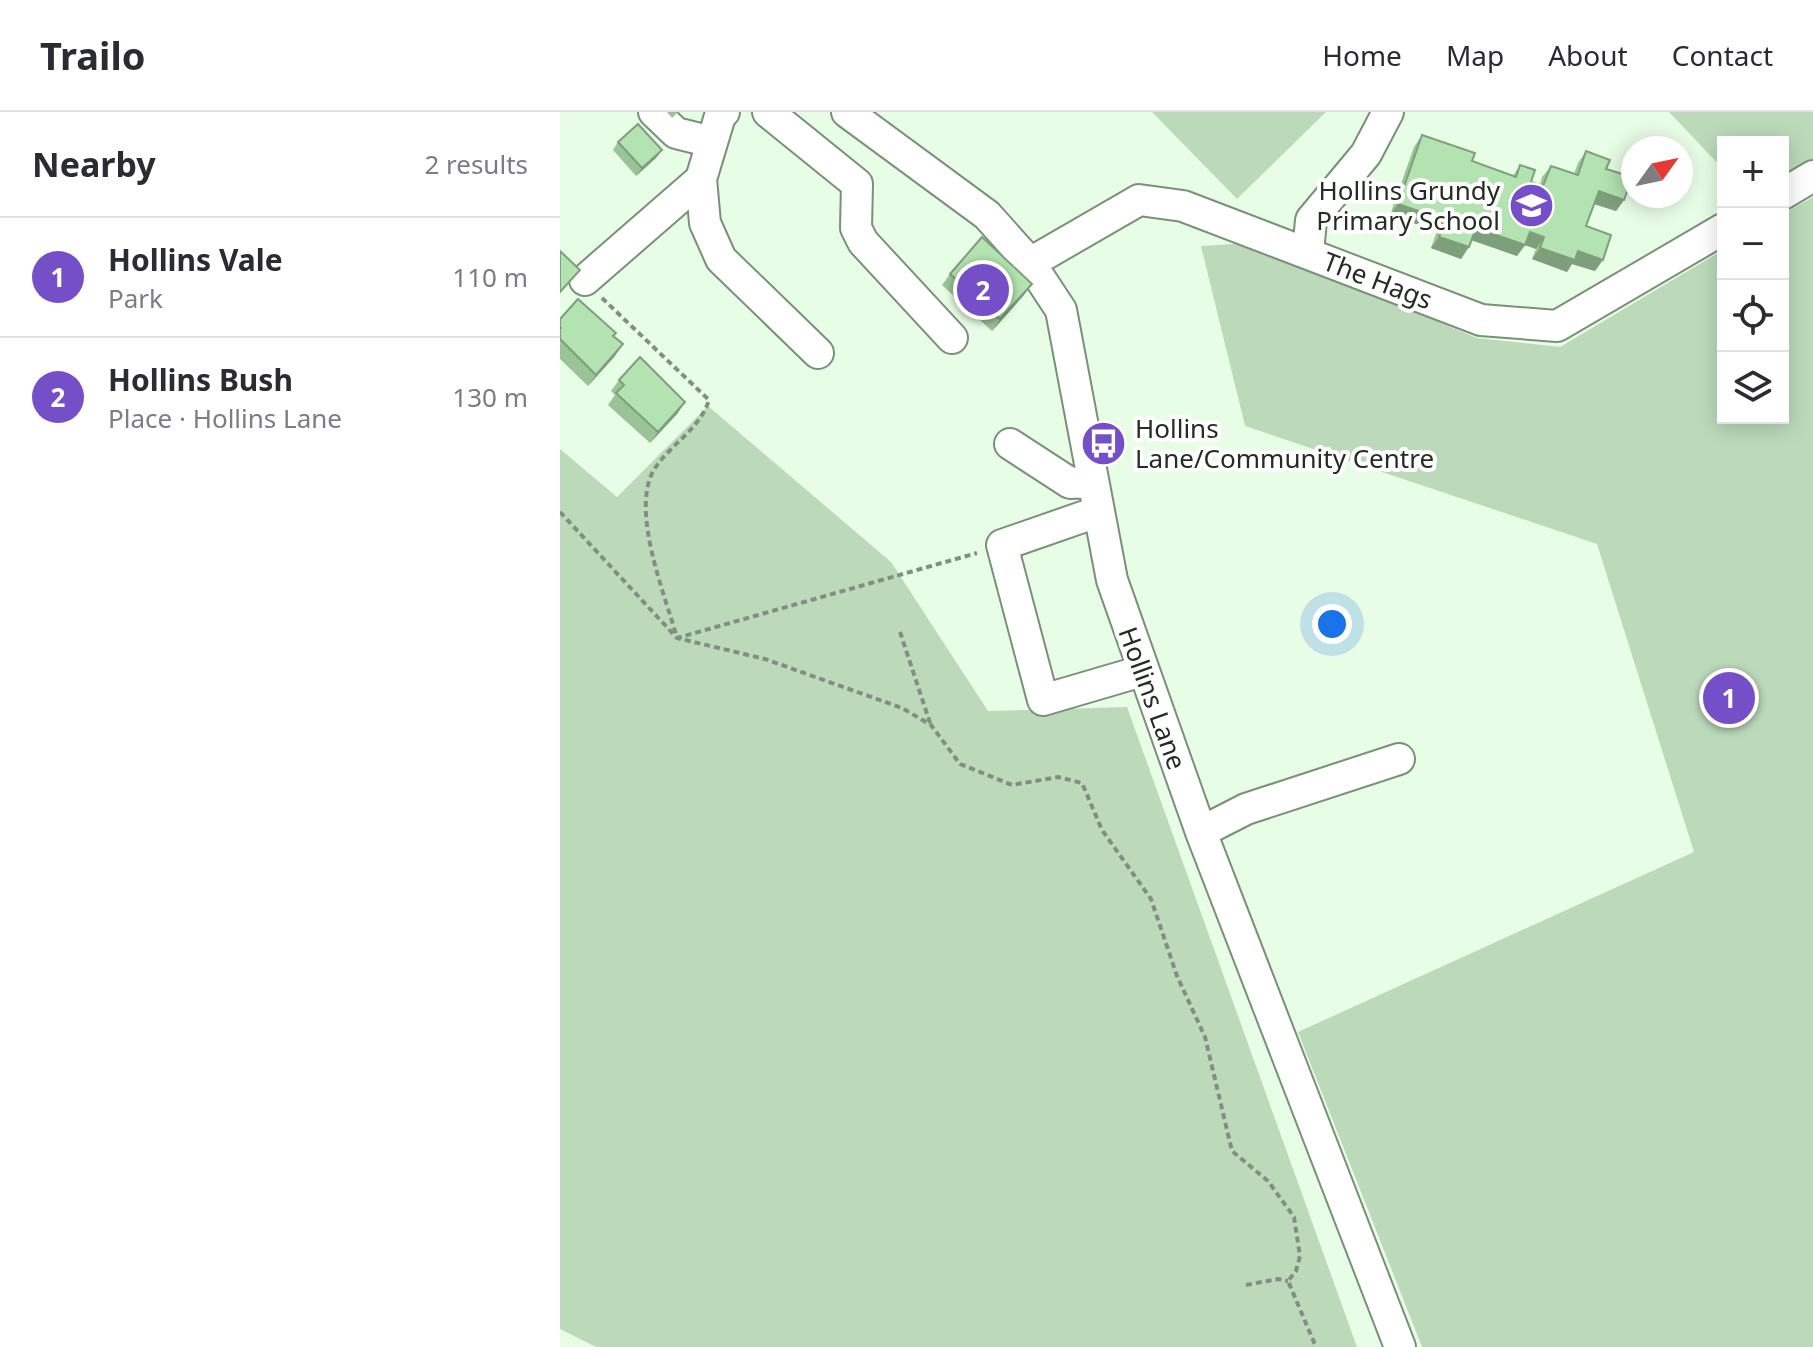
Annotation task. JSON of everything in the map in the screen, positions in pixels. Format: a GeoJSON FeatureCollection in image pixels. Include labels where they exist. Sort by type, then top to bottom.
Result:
{"type":"FeatureCollection","features":[{"type":"Feature","properties":{"kind":"street"},"geometry":{"type":"LineString","coordinates":[[654,112],[676,133],[712,142]]}},
{"type":"Feature","properties":{"kind":"street"},"geometry":{"type":"LineString","coordinates":[[724,112],[701,179],[705,223],[721,259],[818,353]]}},
{"type":"Feature","properties":{"kind":"street"},"geometry":{"type":"LineString","coordinates":[[768,112],[857,184],[856,228],[863,242],[952,338]]}},
{"type":"Feature","properties":{"kind":"street","name":"Hollins Lane"},"geometry":{"type":"LineString","coordinates":[[847,112],[959,191],[987,215],[1030,263],[1061,310],[1112,580],[1201,832],[1400,1347]]}},
{"type":"Feature","properties":{"kind":"street"},"geometry":{"type":"LineString","coordinates":[[1308,253],[1311,220],[1366,154],[1388,112]]}},
{"type":"Feature","properties":{"kind":"street"},"geometry":{"type":"LineString","coordinates":[[1789,190],[1813,176]]}},
{"type":"Feature","properties":{"kind":"street"},"geometry":{"type":"LineString","coordinates":[[585,280],[701,179]]}},
{"type":"Feature","properties":{"kind":"street","name":"The Hags"},"geometry":{"type":"LineString","coordinates":[[1030,263],[1139,200],[1183,206],[1481,320],[1557,326],[1717,233]]}},
{"type":"Feature","properties":{"kind":"street"},"geometry":{"type":"LineString","coordinates":[[1010,444],[1070,483],[1093,482]]}},
{"type":"Feature","properties":{"kind":"street"},"geometry":{"type":"LineString","coordinates":[[1097,512],[1002,545],[1043,700],[1142,671]]}},
{"type":"Feature","properties":{"kind":"street"},"geometry":{"type":"LineString","coordinates":[[1201,832],[1246,809],[1399,759]]}},
{"type":"Feature","properties":{"kind":"path"},"geometry":{"type":"LineString","coordinates":[[585,280],[709,400],[703,418],[654,469],[645,502],[648,533],[677,638]]}},
{"type":"Feature","properties":{"kind":"path"},"geometry":{"type":"LineString","coordinates":[[560,512],[677,638],[765,659],[856,689],[902,708],[931,725]]}},
{"type":"Feature","properties":{"kind":"path"},"geometry":{"type":"LineString","coordinates":[[677,638],[1002,545]]}},
{"type":"Feature","properties":{"kind":"path"},"geometry":{"type":"LineString","coordinates":[[900,632],[931,725],[960,764],[1012,785],[1058,777],[1082,783],[1102,830],[1151,899],[1177,976],[1205,1037],[1232,1151],[1268,1181],[1294,1217],[1300,1256],[1296,1271],[1288,1281]]}},
{"type":"Feature","properties":{"kind":"path"},"geometry":{"type":"LineString","coordinates":[[1246,1285],[1278,1279],[1288,1281]]}},
{"type":"Feature","properties":{"kind":"path"},"geometry":{"type":"LineString","coordinates":[[1288,1281],[1316,1347]]}},
{"type":"Feature","properties":{"kind":"green space"},"geometry":{"type":"Polygon","coordinates":[[[1152,112],[1326,112],[1237,199],[1152,112]]]}},
{"type":"Feature","properties":{"kind":"green space"},"geometry":{"type":"Polygon","coordinates":[[[1669,112],[1813,112],[1813,161],[1789,175],[1789,136],[1717,136],[1717,163],[1669,112]]]}},
{"type":"Feature","properties":{"kind":"green space"},"geometry":{"type":"Polygon","coordinates":[[[1813,197],[1813,1347],[1422,1347],[1298,1032],[1694,852],[1597,544],[1245,426],[1201,246],[1249,243],[1477,338],[1560,347],[1717,254],[1717,424],[1789,424],[1789,211],[1813,197]]]}},
{"type":"Feature","properties":{"kind":"green space"},"geometry":{"type":"Polygon","coordinates":[[[708,406],[891,562],[988,711],[1127,707],[1357,1347],[596,1347],[560,1329],[560,449],[617,497],[708,406]]]}},
{"type":"Feature","properties":{"kind":"building"},"geometry":{"type":"Polygon","coordinates":[[[638,124],[662,150],[642,168],[618,142],[638,124]]]}},
{"type":"Feature","properties":{"kind":"building"},"geometry":{"type":"Polygon","coordinates":[[[1422,135],[1475,153],[1472,161],[1516,177],[1520,165],[1535,170],[1531,182],[1543,186],[1551,166],[1578,175],[1586,151],[1610,160],[1606,169],[1621,174],[1621,199],[1599,191],[1586,226],[1611,235],[1603,260],[1578,251],[1575,260],[1540,248],[1544,237],[1530,232],[1525,245],[1476,228],[1469,247],[1439,237],[1445,220],[1398,204],[1422,135]]]}},
{"type":"Feature","properties":{"kind":"building"},"geometry":{"type":"Polygon","coordinates":[[[982,237],[1032,284],[1000,319],[950,274],[982,237]]]}},
{"type":"Feature","properties":{"kind":"building"},"geometry":{"type":"Polygon","coordinates":[[[560,251],[580,270],[560,292],[560,251]]]}},
{"type":"Feature","properties":{"kind":"building"},"geometry":{"type":"Polygon","coordinates":[[[578,299],[616,333],[613,336],[623,344],[596,375],[560,339],[560,319],[578,299]]]}},
{"type":"Feature","properties":{"kind":"building"},"geometry":{"type":"Polygon","coordinates":[[[640,357],[685,402],[658,432],[616,393],[624,385],[619,380],[640,357]]]}},
{"type":"Feature","properties":{"kind":"place","name":"Hollins Grundy Primary School"},"geometry":{"type":"Point","coordinates":[1531,205]}},
{"type":"Feature","properties":{"kind":"place","name":"Hollins Bush"},"geometry":{"type":"Point","coordinates":[983,290]}},
{"type":"Feature","properties":{"kind":"place","name":"Hollins Lane/Community Centre"},"geometry":{"type":"Point","coordinates":[1104,443]}},
{"type":"Feature","properties":{"kind":"place","name":"Hollins Vale"},"geometry":{"type":"Point","coordinates":[1729,698]}}]}
